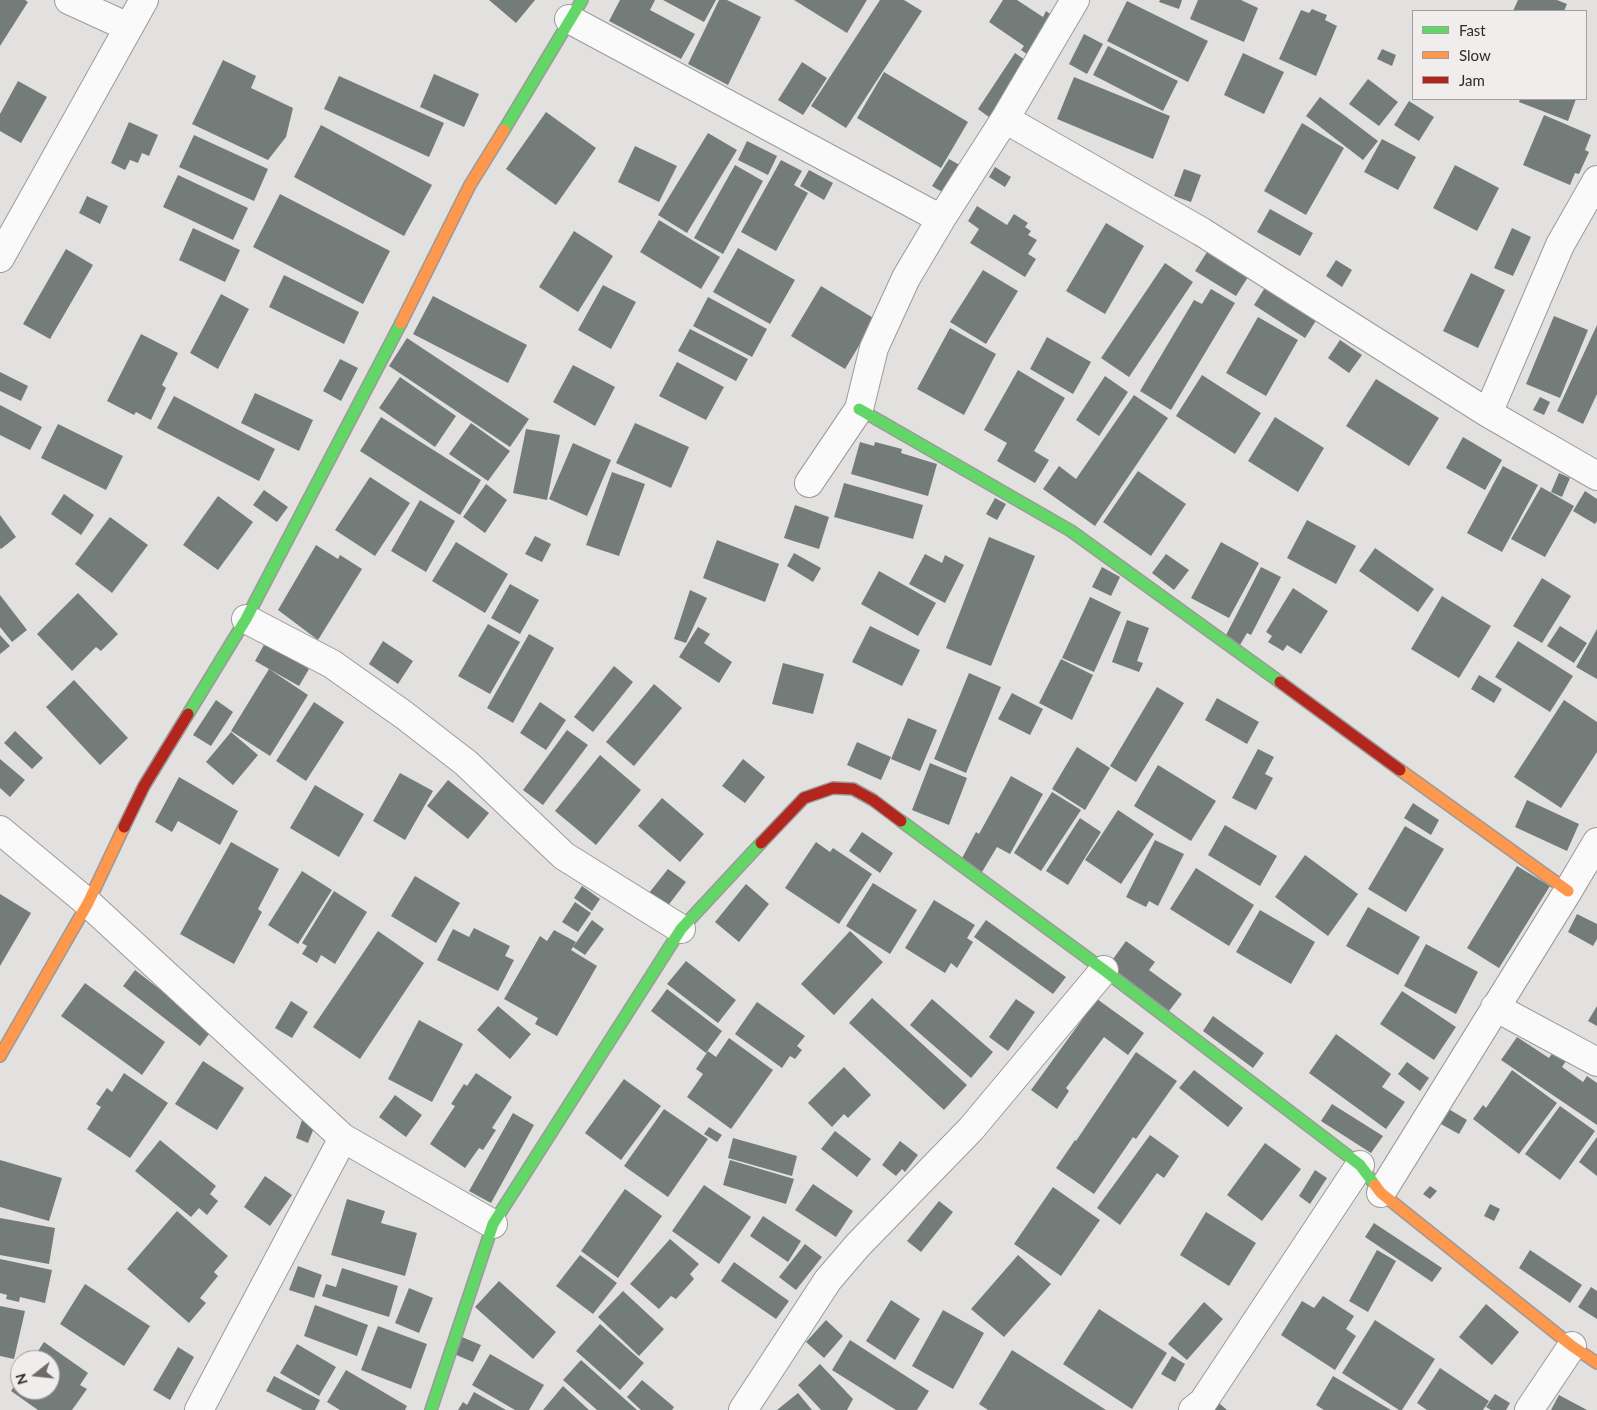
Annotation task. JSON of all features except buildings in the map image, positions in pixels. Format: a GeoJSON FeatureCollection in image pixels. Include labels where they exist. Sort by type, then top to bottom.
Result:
{"type":"FeatureCollection","features":[{"type":"Feature","properties":{"kind":"street"},"geometry":{"type":"LineString","coordinates":[[69,0],[128,27]]}},
{"type":"Feature","properties":{"kind":"street"},"geometry":{"type":"LineString","coordinates":[[0,258],[144,0]]}},
{"type":"Feature","properties":{"kind":"street"},"geometry":{"type":"LineString","coordinates":[[809,482],[859,409],[874,348],[906,278],[941,218],[1005,119],[1075,0]]}},
{"type":"Feature","properties":{"kind":"street"},"geometry":{"type":"LineString","coordinates":[[0,1056],[88,903],[144,786],[246,619],[429,268],[470,185],[578,5],[941,218]]}},
{"type":"Feature","properties":{"kind":"street"},"geometry":{"type":"LineString","coordinates":[[1005,119],[1202,232],[1488,413],[1597,476]]}},
{"type":"Feature","properties":{"kind":"street"},"geometry":{"type":"LineString","coordinates":[[1488,413],[1560,245],[1597,180]]}},
{"type":"Feature","properties":{"kind":"street"},"geometry":{"type":"LineString","coordinates":[[859,409],[1071,531],[1568,891]]}},
{"type":"Feature","properties":{"kind":"street"},"geometry":{"type":"LineString","coordinates":[[246,619],[332,664],[404,715],[466,763],[564,856],[681,929]]}},
{"type":"Feature","properties":{"kind":"street"},"geometry":{"type":"LineString","coordinates":[[431,1410],[493,1224],[681,929],[804,798],[833,788],[853,789],[873,800],[1104,970],[1360,1165],[1381,1193],[1572,1346],[1597,1363]]}},
{"type":"Feature","properties":{"kind":"street"},"geometry":{"type":"LineString","coordinates":[[0,830],[88,903],[343,1138],[493,1224]]}},
{"type":"Feature","properties":{"kind":"street"},"geometry":{"type":"LineString","coordinates":[[1381,1193],[1597,842]]}},
{"type":"Feature","properties":{"kind":"street"},"geometry":{"type":"LineString","coordinates":[[743,1410],[828,1280],[858,1245],[971,1129],[1104,970]]}},
{"type":"Feature","properties":{"kind":"street"},"geometry":{"type":"LineString","coordinates":[[1495,1008],[1597,1062]]}},
{"type":"Feature","properties":{"kind":"street"},"geometry":{"type":"LineString","coordinates":[[199,1410],[343,1138]]}},
{"type":"Feature","properties":{"kind":"street"},"geometry":{"type":"LineString","coordinates":[[1194,1410],[1203,1402],[1360,1165]]}},
{"type":"Feature","properties":{"kind":"street"},"geometry":{"type":"LineString","coordinates":[[1529,1410],[1572,1346]]}},
{"type":"Feature","properties":{"kind":"traffic: fast"},"geometry":{"type":"LineString","coordinates":[[504,130],[582,0]]}},
{"type":"Feature","properties":{"kind":"traffic: fast"},"geometry":{"type":"LineString","coordinates":[[188,714],[246,619],[401,323]]}},
{"type":"Feature","properties":{"kind":"traffic: fast"},"geometry":{"type":"LineString","coordinates":[[859,409],[1071,531],[1280,682]]}},
{"type":"Feature","properties":{"kind":"traffic: fast"},"geometry":{"type":"LineString","coordinates":[[901,821],[1104,970],[1360,1165],[1375,1185]]}},
{"type":"Feature","properties":{"kind":"traffic: fast"},"geometry":{"type":"LineString","coordinates":[[431,1410],[493,1224],[681,929],[761,843]]}},
{"type":"Feature","properties":{"kind":"traffic: slow"},"geometry":{"type":"LineString","coordinates":[[401,323],[470,185],[504,130]]}},
{"type":"Feature","properties":{"kind":"traffic: slow"},"geometry":{"type":"LineString","coordinates":[[1400,770],[1568,891]]}},
{"type":"Feature","properties":{"kind":"traffic: slow"},"geometry":{"type":"LineString","coordinates":[[0,1056],[88,903],[124,827]]}},
{"type":"Feature","properties":{"kind":"traffic: slow"},"geometry":{"type":"LineString","coordinates":[[1375,1185],[1381,1193],[1572,1346],[1597,1363]]}},
{"type":"Feature","properties":{"kind":"traffic: jam"},"geometry":{"type":"LineString","coordinates":[[1280,682],[1400,770]]}},
{"type":"Feature","properties":{"kind":"traffic: jam"},"geometry":{"type":"LineString","coordinates":[[124,827],[144,786],[188,714]]}},
{"type":"Feature","properties":{"kind":"traffic: jam"},"geometry":{"type":"LineString","coordinates":[[761,843],[804,798],[833,788],[853,789],[873,800],[901,821]]}}]}
